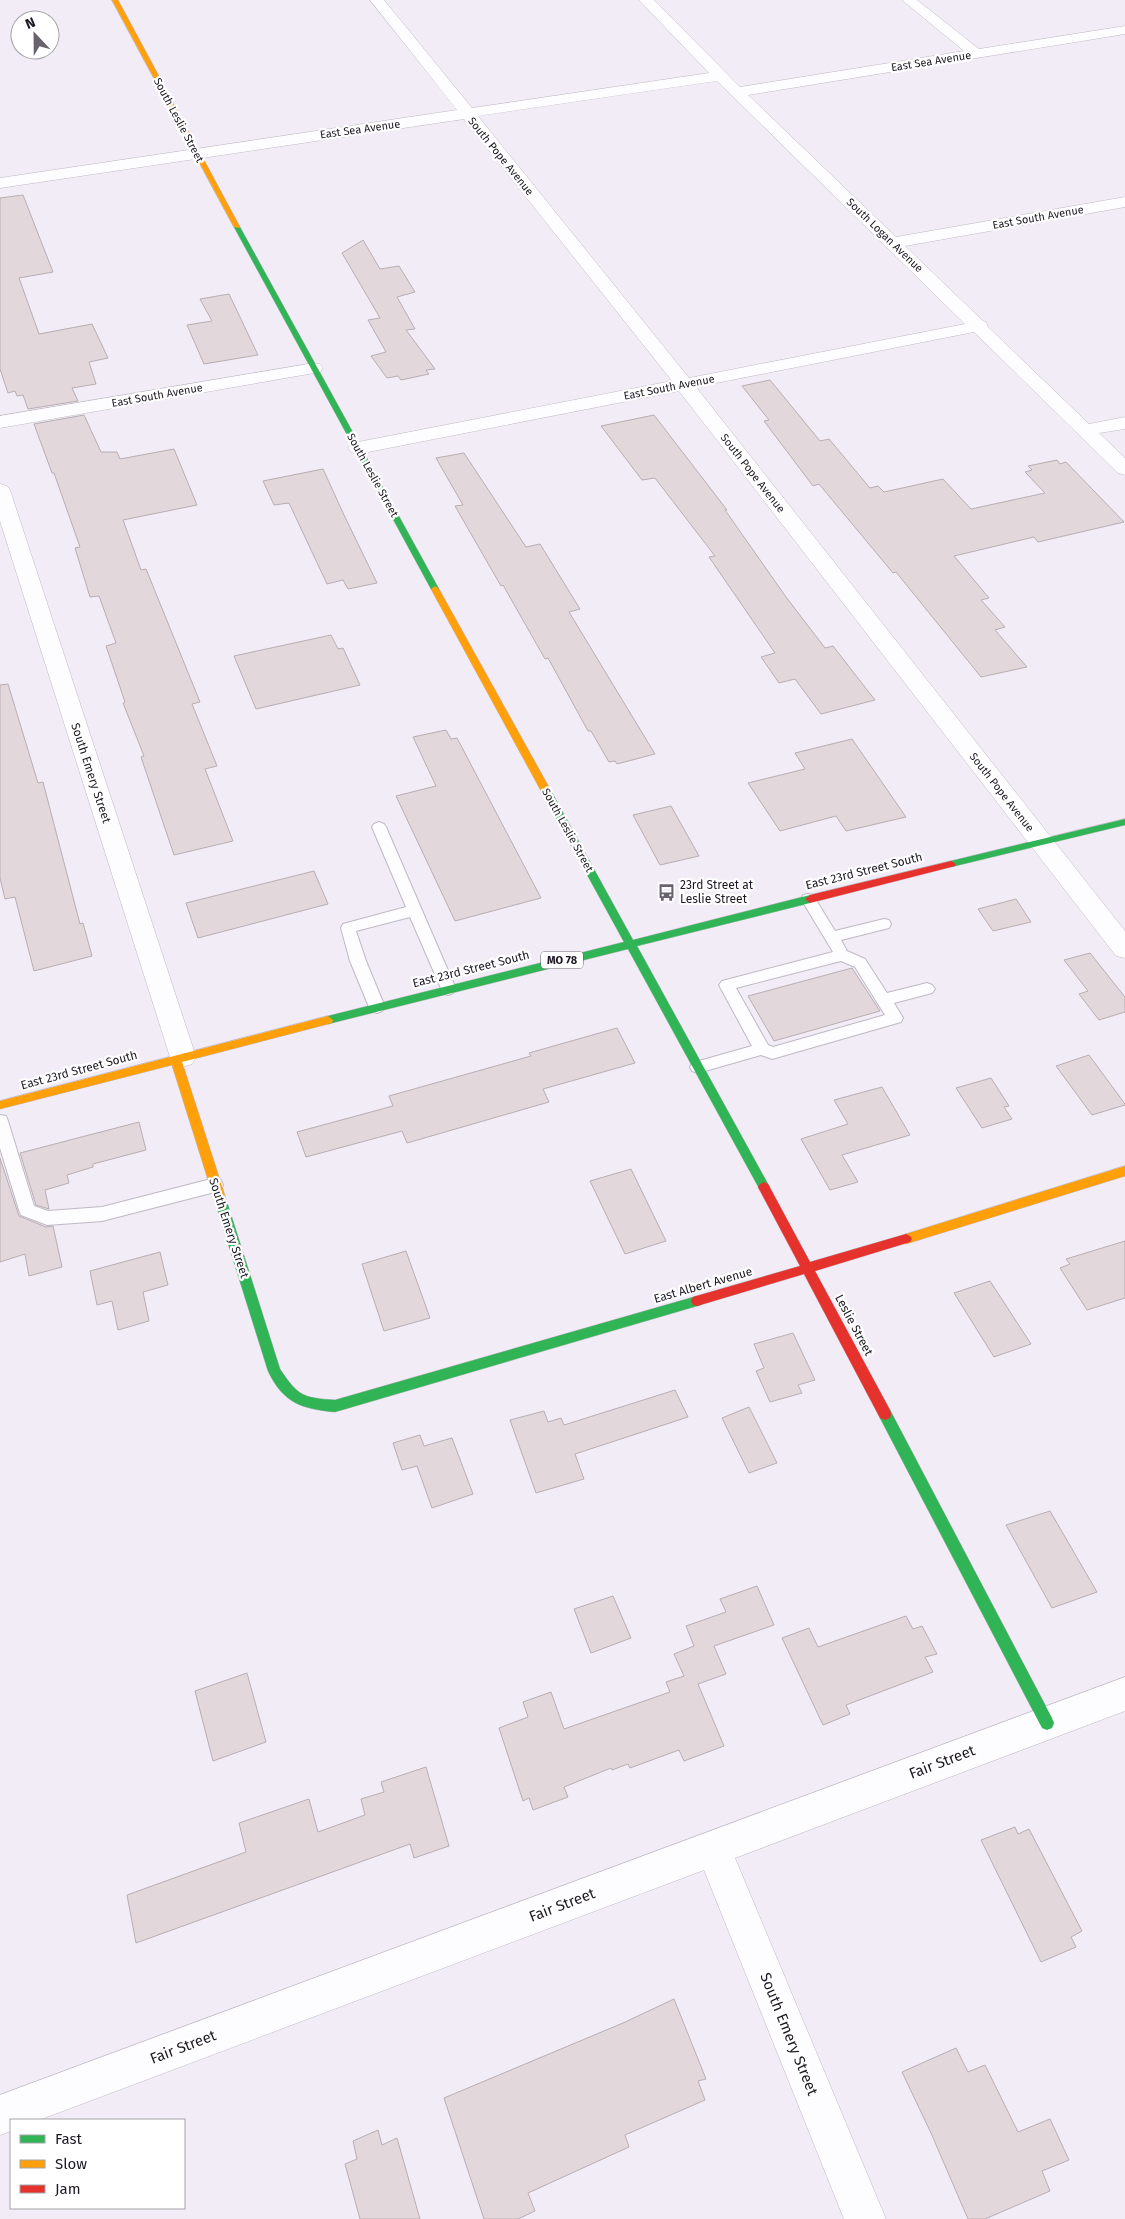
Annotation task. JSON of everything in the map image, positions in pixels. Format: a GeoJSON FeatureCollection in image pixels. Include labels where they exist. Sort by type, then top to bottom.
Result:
{"type":"FeatureCollection","features":[{"type":"Feature","properties":{"kind":"street","name":"South Pope Avenue"},"geometry":{"type":"LineString","coordinates":[[377,0],[684,384],[1125,949]]}},
{"type":"Feature","properties":{"kind":"street","name":"South Logan Avenue"},"geometry":{"type":"LineString","coordinates":[[646,0],[720,76],[980,326],[1125,469]]}},
{"type":"Feature","properties":{"kind":"street"},"geometry":{"type":"LineString","coordinates":[[909,0],[976,54]]}},
{"type":"Feature","properties":{"kind":"street","name":"South Leslie Street"},"geometry":{"type":"LineString","coordinates":[[117,3],[196,153],[629,942]]}},
{"type":"Feature","properties":{"kind":"street","name":"East Sea Avenue"},"geometry":{"type":"LineString","coordinates":[[737,92],[1125,30]]}},
{"type":"Feature","properties":{"kind":"street","name":"East Sea Avenue"},"geometry":{"type":"LineString","coordinates":[[0,183],[720,76]]}},
{"type":"Feature","properties":{"kind":"street","name":"East South Avenue"},"geometry":{"type":"LineString","coordinates":[[892,243],[1125,202]]}},
{"type":"Feature","properties":{"kind":"street","name":"East South Avenue"},"geometry":{"type":"LineString","coordinates":[[358,448],[980,326]]}},
{"type":"Feature","properties":{"kind":"street","name":"East South Avenue"},"geometry":{"type":"LineString","coordinates":[[0,422],[314,368]]}},
{"type":"Feature","properties":{"kind":"street"},"geometry":{"type":"LineString","coordinates":[[1086,430],[1125,423]]}},
{"type":"Feature","properties":{"kind":"street","name":"South Emery Street"},"geometry":{"type":"LineString","coordinates":[[0,490],[179,1058],[215,1184],[274,1371],[289,1394]]}},
{"type":"Feature","properties":{"kind":"street","name":"East 23rd Street South"},"geometry":{"type":"LineString","coordinates":[[0,1105],[629,942],[1125,822]]}},
{"type":"Feature","properties":{"kind":"street","name":"Leslie Street"},"geometry":{"type":"LineString","coordinates":[[629,942],[809,1269],[1047,1723]]}},
{"type":"Feature","properties":{"kind":"street","name":"East Albert Avenue"},"geometry":{"type":"LineString","coordinates":[[289,1394],[304,1404],[335,1406],[809,1269],[1125,1171]]}},
{"type":"Feature","properties":{"kind":"street","name":"Fair Street"},"geometry":{"type":"LineString","coordinates":[[0,2115],[1125,1694]]}},
{"type":"Feature","properties":{"kind":"street","name":"South Emery Street"},"geometry":{"type":"LineString","coordinates":[[712,1848],[865,2219]]}},
{"type":"Feature","properties":{"kind":"lane"},"geometry":{"type":"LineString","coordinates":[[379,827],[416,910],[448,989]]}},
{"type":"Feature","properties":{"kind":"lane"},"geometry":{"type":"LineString","coordinates":[[808,899],[842,955]]}},
{"type":"Feature","properties":{"kind":"lane"},"geometry":{"type":"LineString","coordinates":[[377,1007],[358,961],[348,928],[416,910]]}},
{"type":"Feature","properties":{"kind":"lane"},"geometry":{"type":"LineString","coordinates":[[831,937],[884,924]]}},
{"type":"Feature","properties":{"kind":"lane"},"geometry":{"type":"LineString","coordinates":[[698,1067],[762,1049],[772,1053],[895,1018],[860,962],[842,955],[727,985],[762,1049]]}},
{"type":"Feature","properties":{"kind":"lane"},"geometry":{"type":"LineString","coordinates":[[884,1000],[927,989]]}},
{"type":"Feature","properties":{"kind":"lane"},"geometry":{"type":"LineString","coordinates":[[0,1121],[27,1210],[47,1218],[102,1214],[215,1184]]}},
{"type":"Feature","properties":{"kind":"building"},"geometry":{"type":"Polygon","coordinates":[[[23,195],[53,272],[19,278],[39,334],[92,324],[108,358],[89,362],[96,384],[72,388],[78,401],[28,409],[23,395],[17,396],[15,391],[8,393],[0,369],[0,198],[23,195]]]}},
{"type":"Feature","properties":{"kind":"building"},"geometry":{"type":"Polygon","coordinates":[[[363,240],[380,269],[399,266],[415,292],[397,297],[415,329],[406,330],[435,369],[426,370],[429,374],[401,380],[398,376],[387,378],[371,356],[386,352],[368,320],[380,318],[342,253],[363,240]]]}},
{"type":"Feature","properties":{"kind":"building"},"geometry":{"type":"Polygon","coordinates":[[[229,294],[258,355],[204,364],[187,325],[212,321],[200,299],[229,294]]]}},
{"type":"Feature","properties":{"kind":"building"},"geometry":{"type":"Polygon","coordinates":[[[770,380],[820,441],[829,439],[870,488],[878,486],[884,492],[943,479],[971,509],[1045,493],[1025,472],[1032,470],[1028,466],[1057,460],[1060,464],[1066,462],[1124,522],[1038,542],[1034,537],[954,556],[989,598],[981,600],[1005,627],[995,630],[1027,667],[981,677],[896,572],[893,573],[819,484],[813,486],[764,421],[769,420],[742,386],[770,380]]]}},
{"type":"Feature","properties":{"kind":"building"},"geometry":{"type":"Polygon","coordinates":[[[84,415],[101,452],[117,452],[120,459],[174,449],[197,505],[123,520],[141,570],[146,569],[200,702],[192,704],[217,766],[205,769],[233,841],[174,855],[141,757],[144,756],[123,703],[125,702],[106,646],[116,643],[99,596],[90,597],[75,548],[80,547],[54,473],[52,473],[34,424],[84,415]]]}},
{"type":"Feature","properties":{"kind":"building"},"geometry":{"type":"Polygon","coordinates":[[[654,415],[727,510],[725,510],[786,597],[825,648],[833,646],[875,700],[821,714],[795,679],[779,683],[761,657],[775,653],[709,557],[715,556],[655,478],[642,480],[601,426],[654,415]]]}},
{"type":"Feature","properties":{"kind":"building"},"geometry":{"type":"Polygon","coordinates":[[[464,453],[526,547],[540,544],[580,609],[569,612],[655,754],[617,764],[615,761],[609,762],[591,731],[588,731],[548,658],[545,659],[455,506],[463,505],[436,458],[464,453]]]}},
{"type":"Feature","properties":{"kind":"building"},"geometry":{"type":"Polygon","coordinates":[[[323,469],[377,583],[348,589],[343,580],[327,584],[289,503],[274,505],[263,481],[323,469]]]}},
{"type":"Feature","properties":{"kind":"building"},"geometry":{"type":"Polygon","coordinates":[[[331,635],[338,649],[343,648],[360,685],[256,709],[234,656],[331,635]]]}},
{"type":"Feature","properties":{"kind":"building"},"geometry":{"type":"Polygon","coordinates":[[[8,684],[38,783],[43,782],[80,924],[83,923],[92,956],[34,971],[15,897],[5,899],[0,878],[0,685],[8,684]]]}},
{"type":"Feature","properties":{"kind":"building"},"geometry":{"type":"Polygon","coordinates":[[[446,730],[451,739],[457,738],[541,898],[455,921],[396,796],[436,786],[413,737],[446,730]]]}},
{"type":"Feature","properties":{"kind":"building"},"geometry":{"type":"Polygon","coordinates":[[[852,739],[906,817],[846,831],[836,816],[780,831],[748,783],[805,769],[795,753],[852,739]]]}},
{"type":"Feature","properties":{"kind":"building"},"geometry":{"type":"Polygon","coordinates":[[[671,806],[699,856],[660,865],[633,815],[671,806]]]}},
{"type":"Feature","properties":{"kind":"building"},"geometry":{"type":"Polygon","coordinates":[[[314,871],[328,904],[198,938],[186,903],[314,871]]]}},
{"type":"Feature","properties":{"kind":"building"},"geometry":{"type":"Polygon","coordinates":[[[1016,899],[1031,922],[993,931],[978,909],[1016,899]]]}},
{"type":"Feature","properties":{"kind":"building"},"geometry":{"type":"Polygon","coordinates":[[[1090,953],[1125,997],[1125,1012],[1099,1020],[1079,994],[1088,991],[1064,960],[1090,953]]]}},
{"type":"Feature","properties":{"kind":"building"},"geometry":{"type":"Polygon","coordinates":[[[852,968],[880,1011],[774,1041],[748,996],[852,968]]]}},
{"type":"Feature","properties":{"kind":"building"},"geometry":{"type":"Polygon","coordinates":[[[617,1028],[635,1063],[543,1089],[549,1102],[407,1143],[402,1131],[306,1157],[297,1132],[393,1106],[389,1096],[531,1056],[529,1053],[617,1028]]]}},
{"type":"Feature","properties":{"kind":"building"},"geometry":{"type":"Polygon","coordinates":[[[1089,1055],[1125,1105],[1092,1115],[1056,1066],[1089,1055]]]}},
{"type":"Feature","properties":{"kind":"building"},"geometry":{"type":"Polygon","coordinates":[[[991,1078],[1009,1106],[1004,1107],[1012,1119],[982,1128],[956,1088],[991,1078]]]}},
{"type":"Feature","properties":{"kind":"building"},"geometry":{"type":"Polygon","coordinates":[[[882,1087],[910,1135],[842,1155],[858,1182],[830,1190],[801,1139],[848,1124],[834,1100],[882,1087]]]}},
{"type":"Feature","properties":{"kind":"building"},"geometry":{"type":"Polygon","coordinates":[[[139,1122],[146,1150],[93,1164],[93,1167],[67,1175],[69,1183],[45,1190],[49,1209],[36,1205],[20,1153],[139,1122]]]}},
{"type":"Feature","properties":{"kind":"building"},"geometry":{"type":"Polygon","coordinates":[[[0,1158],[19,1216],[46,1227],[53,1226],[62,1267],[29,1276],[25,1254],[0,1262],[0,1158]]]}},
{"type":"Feature","properties":{"kind":"building"},"geometry":{"type":"Polygon","coordinates":[[[631,1169],[666,1241],[625,1254],[590,1181],[631,1169]]]}},
{"type":"Feature","properties":{"kind":"building"},"geometry":{"type":"Polygon","coordinates":[[[1125,1241],[1125,1298],[1087,1310],[1060,1268],[1070,1264],[1066,1259],[1125,1241]]]}},
{"type":"Feature","properties":{"kind":"building"},"geometry":{"type":"Polygon","coordinates":[[[406,1251],[430,1318],[384,1331],[362,1264],[406,1251]]]}},
{"type":"Feature","properties":{"kind":"building"},"geometry":{"type":"Polygon","coordinates":[[[160,1252],[168,1285],[143,1292],[149,1321],[118,1330],[112,1301],[97,1305],[90,1271],[160,1252]]]}},
{"type":"Feature","properties":{"kind":"building"},"geometry":{"type":"Polygon","coordinates":[[[990,1281],[1031,1344],[994,1357],[954,1293],[990,1281]]]}},
{"type":"Feature","properties":{"kind":"building"},"geometry":{"type":"Polygon","coordinates":[[[793,1333],[815,1380],[798,1385],[802,1393],[770,1402],[756,1371],[764,1368],[754,1344],[793,1333]]]}},
{"type":"Feature","properties":{"kind":"building"},"geometry":{"type":"Polygon","coordinates":[[[675,1390],[688,1417],[575,1454],[584,1479],[536,1493],[510,1420],[544,1411],[548,1422],[561,1418],[564,1425],[675,1390]]]}},
{"type":"Feature","properties":{"kind":"building"},"geometry":{"type":"Polygon","coordinates":[[[749,1407],[777,1463],[749,1473],[722,1418],[749,1407]]]}},
{"type":"Feature","properties":{"kind":"building"},"geometry":{"type":"Polygon","coordinates":[[[420,1435],[424,1446],[452,1438],[473,1494],[432,1508],[417,1466],[402,1470],[393,1443],[420,1435]]]}},
{"type":"Feature","properties":{"kind":"building"},"geometry":{"type":"Polygon","coordinates":[[[1050,1511],[1097,1592],[1052,1608],[1006,1525],[1050,1511]]]}},
{"type":"Feature","properties":{"kind":"building"},"geometry":{"type":"Polygon","coordinates":[[[757,1586],[774,1625],[714,1646],[726,1674],[698,1684],[724,1746],[684,1761],[679,1750],[630,1768],[628,1764],[612,1770],[611,1768],[564,1787],[568,1797],[533,1810],[529,1798],[523,1801],[499,1728],[528,1717],[523,1702],[551,1692],[564,1729],[670,1692],[666,1682],[684,1676],[674,1654],[694,1646],[686,1626],[726,1612],[720,1599],[757,1586]]]}},
{"type":"Feature","properties":{"kind":"building"},"geometry":{"type":"Polygon","coordinates":[[[613,1596],[631,1638],[591,1653],[574,1609],[613,1596]]]}},
{"type":"Feature","properties":{"kind":"building"},"geometry":{"type":"Polygon","coordinates":[[[906,1616],[913,1629],[922,1626],[937,1654],[925,1657],[933,1672],[846,1705],[850,1714],[823,1725],[782,1638],[809,1628],[818,1647],[906,1616]]]}},
{"type":"Feature","properties":{"kind":"building"},"geometry":{"type":"Polygon","coordinates":[[[247,1673],[266,1742],[213,1761],[195,1691],[247,1673]]]}},
{"type":"Feature","properties":{"kind":"building"},"geometry":{"type":"Polygon","coordinates":[[[426,1767],[449,1846],[414,1858],[410,1844],[136,1943],[127,1895],[246,1852],[239,1823],[309,1799],[318,1832],[365,1815],[361,1799],[384,1792],[381,1782],[426,1767]]]}},
{"type":"Feature","properties":{"kind":"building"},"geometry":{"type":"Polygon","coordinates":[[[1015,1827],[1018,1834],[1029,1829],[1082,1931],[1071,1937],[1076,1947],[1041,1962],[981,1840],[1015,1827]]]}},
{"type":"Feature","properties":{"kind":"building"},"geometry":{"type":"Polygon","coordinates":[[[674,1999],[706,2079],[698,2081],[705,2100],[625,2135],[629,2147],[528,2193],[535,2211],[518,2219],[484,2219],[444,2098],[623,2023],[674,1999]]]}},
{"type":"Feature","properties":{"kind":"building"},"geometry":{"type":"Polygon","coordinates":[[[956,2048],[968,2072],[985,2065],[1018,2132],[1050,2119],[1069,2160],[1042,2171],[1050,2191],[985,2219],[968,2219],[902,2072],[956,2048]]]}},
{"type":"Feature","properties":{"kind":"building"},"geometry":{"type":"Polygon","coordinates":[[[378,2130],[382,2145],[397,2138],[420,2219],[360,2219],[345,2164],[357,2159],[353,2141],[378,2130]]]}},
{"type":"Feature","properties":{"kind":"traffic: fast"},"geometry":{"type":"LineString","coordinates":[[237,227],[435,589]]}},
{"type":"Feature","properties":{"kind":"traffic: fast"},"geometry":{"type":"LineString","coordinates":[[545,789],[764,1187]]}},
{"type":"Feature","properties":{"kind":"traffic: fast"},"geometry":{"type":"LineString","coordinates":[[951,864],[1125,822]]}},
{"type":"Feature","properties":{"kind":"traffic: fast"},"geometry":{"type":"LineString","coordinates":[[328,1020],[810,899]]}},
{"type":"Feature","properties":{"kind":"traffic: fast"},"geometry":{"type":"LineString","coordinates":[[221,1202],[274,1371],[287,1390],[298,1399],[312,1404],[335,1406],[697,1301]]}},
{"type":"Feature","properties":{"kind":"traffic: fast"},"geometry":{"type":"LineString","coordinates":[[885,1414],[1047,1723]]}},
{"type":"Feature","properties":{"kind":"traffic: slow"},"geometry":{"type":"LineString","coordinates":[[115,0],[237,227]]}},
{"type":"Feature","properties":{"kind":"traffic: slow"},"geometry":{"type":"LineString","coordinates":[[435,589],[545,789]]}},
{"type":"Feature","properties":{"kind":"traffic: slow"},"geometry":{"type":"LineString","coordinates":[[0,1105],[328,1020]]}},
{"type":"Feature","properties":{"kind":"traffic: slow"},"geometry":{"type":"LineString","coordinates":[[176,1059],[221,1202]]}},
{"type":"Feature","properties":{"kind":"traffic: slow"},"geometry":{"type":"LineString","coordinates":[[906,1239],[1125,1171]]}},
{"type":"Feature","properties":{"kind":"traffic: jam"},"geometry":{"type":"LineString","coordinates":[[810,899],[951,864]]}},
{"type":"Feature","properties":{"kind":"traffic: jam"},"geometry":{"type":"LineString","coordinates":[[764,1187],[885,1414]]}},
{"type":"Feature","properties":{"kind":"traffic: jam"},"geometry":{"type":"LineString","coordinates":[[697,1301],[906,1239]]}},
{"type":"Feature","properties":{"kind":"place","name":"23rd Street at Leslie Street"},"geometry":{"type":"Point","coordinates":[666,892]}}]}
